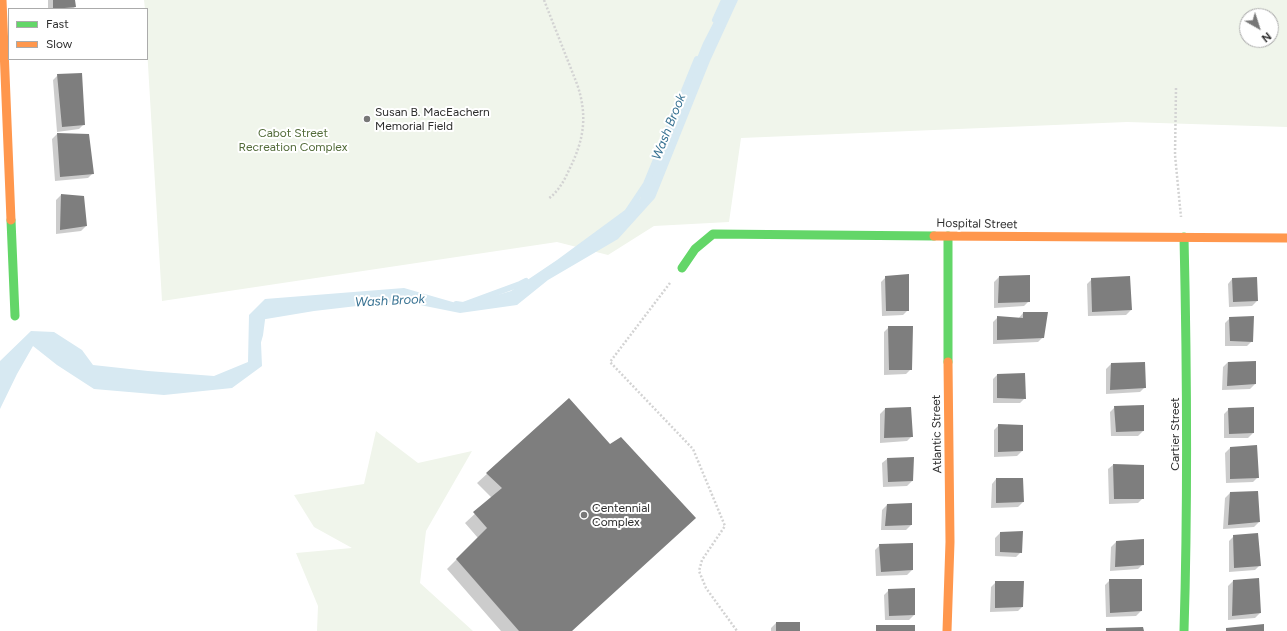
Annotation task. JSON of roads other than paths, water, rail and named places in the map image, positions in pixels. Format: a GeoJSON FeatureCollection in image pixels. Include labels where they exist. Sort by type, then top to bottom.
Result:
{"type":"FeatureCollection","features":[{"type":"Feature","properties":{"kind":"street"},"geometry":{"type":"LineString","coordinates":[[2,0],[15,316]]}},
{"type":"Feature","properties":{"kind":"street","name":"Hospital Street"},"geometry":{"type":"LineString","coordinates":[[682,268],[692,251],[713,234],[1287,238]]}},
{"type":"Feature","properties":{"kind":"street","name":"Atlantic Street"},"geometry":{"type":"LineString","coordinates":[[948,236],[950,542],[948,631]]}},
{"type":"Feature","properties":{"kind":"street","name":"Cartier Street"},"geometry":{"type":"LineString","coordinates":[[1184,237],[1187,394],[1187,536],[1184,631]]}},
{"type":"Feature","properties":{"kind":"water"},"geometry":{"type":"Polygon","coordinates":[[[725,0],[738,0],[710,61],[655,198],[618,239],[548,280],[517,305],[460,313],[400,301],[314,311],[260,320],[262,366],[232,388],[164,395],[94,389],[57,365],[33,346],[0,409],[0,361],[31,331],[54,332],[82,350],[93,365],[214,376],[248,362],[249,315],[265,299],[404,288],[463,305],[511,291],[557,260],[640,199],[703,43],[725,0]]]}},
{"type":"Feature","properties":{"kind":"waterway","name":"Wash Brook"},"geometry":{"type":"LineString","coordinates":[[715,20],[724,0]]}},
{"type":"Feature","properties":{"kind":"waterway","name":"Wash Brook"},"geometry":{"type":"LineString","coordinates":[[628,211],[646,184],[697,59]]}},
{"type":"Feature","properties":{"kind":"waterway","name":"Wash Brook"},"geometry":{"type":"LineString","coordinates":[[456,304],[463,305],[526,281]]}},
{"type":"Feature","properties":{"kind":"waterway","name":"Wash Brook"},"geometry":{"type":"LineString","coordinates":[[258,342],[263,312]]}},
{"type":"Feature","properties":{"kind":"place","name":"Susan B. MacEachern Memorial Field"},"geometry":{"type":"Point","coordinates":[367,119]}},
{"type":"Feature","properties":{"kind":"place","name":"Centennial Complex"},"geometry":{"type":"Point","coordinates":[584,515]}},
{"type":"Feature","properties":{"kind":"park label","name":"Cabot Street Recreation Complex"},"geometry":{"type":"Point","coordinates":[293,140]}}]}
